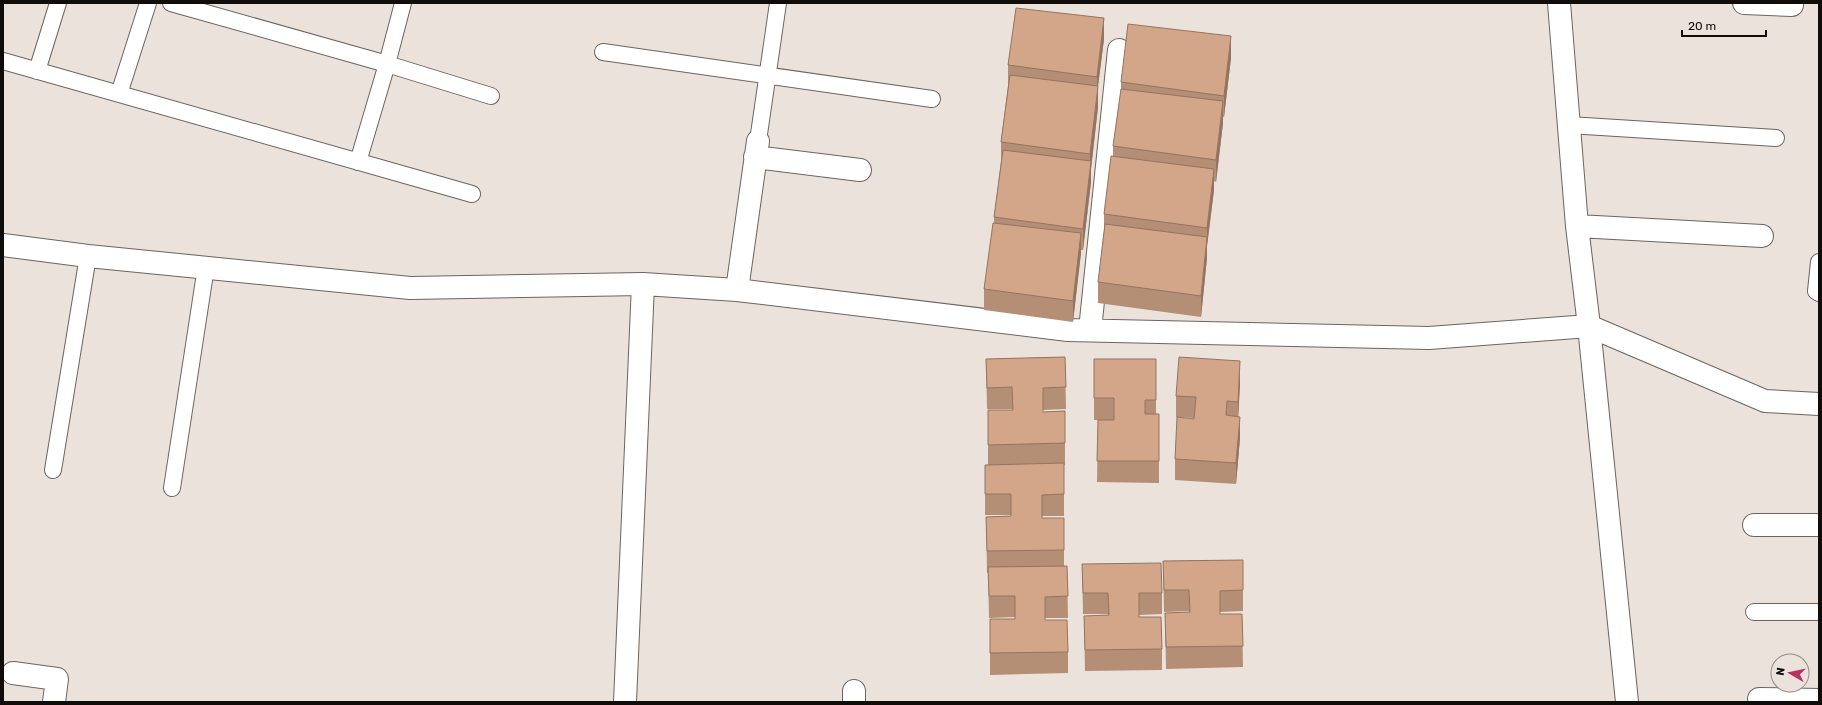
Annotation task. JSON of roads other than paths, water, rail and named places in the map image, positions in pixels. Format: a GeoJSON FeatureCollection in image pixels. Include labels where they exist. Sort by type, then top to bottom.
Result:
{"type":"FeatureCollection","features":[{"type":"Feature","properties":{"kind":"street"},"geometry":{"type":"LineString","coordinates":[[1559,3],[1577,226],[1589,326],[1627,702]]}},
{"type":"Feature","properties":{"kind":"street"},"geometry":{"type":"LineString","coordinates":[[1744,3],[1792,5]]}},
{"type":"Feature","properties":{"kind":"street"},"geometry":{"type":"LineString","coordinates":[[1090,330],[1119,50]]}},
{"type":"Feature","properties":{"kind":"street"},"geometry":{"type":"LineString","coordinates":[[737,290],[756,149],[860,170]]}},
{"type":"Feature","properties":{"kind":"street"},"geometry":{"type":"LineString","coordinates":[[1577,226],[1762,236]]}},
{"type":"Feature","properties":{"kind":"street"},"geometry":{"type":"LineString","coordinates":[[3,246],[88,256],[410,288],[643,284],[737,290],[1068,330],[1429,338],[1589,326],[1765,401],[1819,404]]}},
{"type":"Feature","properties":{"kind":"street"},"geometry":{"type":"LineString","coordinates":[[626,702],[643,284]]}},
{"type":"Feature","properties":{"kind":"street"},"geometry":{"type":"LineString","coordinates":[[1754,525],[1819,525]]}},
{"type":"Feature","properties":{"kind":"street"},"geometry":{"type":"LineString","coordinates":[[13,673],[57,679],[54,702]]}},
{"type":"Feature","properties":{"kind":"street"},"geometry":{"type":"LineString","coordinates":[[1759,699],[1819,700]]}},
{"type":"Feature","properties":{"kind":"lane"},"geometry":{"type":"LineString","coordinates":[[37,71],[58,3]]}},
{"type":"Feature","properties":{"kind":"lane"},"geometry":{"type":"LineString","coordinates":[[119,94],[148,3]]}},
{"type":"Feature","properties":{"kind":"lane"},"geometry":{"type":"LineString","coordinates":[[171,3],[387,64],[491,96]]}},
{"type":"Feature","properties":{"kind":"lane"},"geometry":{"type":"LineString","coordinates":[[358,162],[387,64],[403,3]]}},
{"type":"Feature","properties":{"kind":"lane"},"geometry":{"type":"LineString","coordinates":[[756,149],[778,3]]}},
{"type":"Feature","properties":{"kind":"lane"},"geometry":{"type":"LineString","coordinates":[[603,52],[932,99]]}},
{"type":"Feature","properties":{"kind":"lane"},"geometry":{"type":"LineString","coordinates":[[3,61],[472,194]]}},
{"type":"Feature","properties":{"kind":"lane"},"geometry":{"type":"LineString","coordinates":[[1569,125],[1776,138]]}},
{"type":"Feature","properties":{"kind":"lane"},"geometry":{"type":"LineString","coordinates":[[53,470],[88,256]]}},
{"type":"Feature","properties":{"kind":"lane"},"geometry":{"type":"LineString","coordinates":[[1819,262],[1816,290],[1819,293]]}},
{"type":"Feature","properties":{"kind":"lane"},"geometry":{"type":"LineString","coordinates":[[172,488],[206,268]]}},
{"type":"Feature","properties":{"kind":"lane"},"geometry":{"type":"LineString","coordinates":[[1754,612],[1819,612]]}}]}
